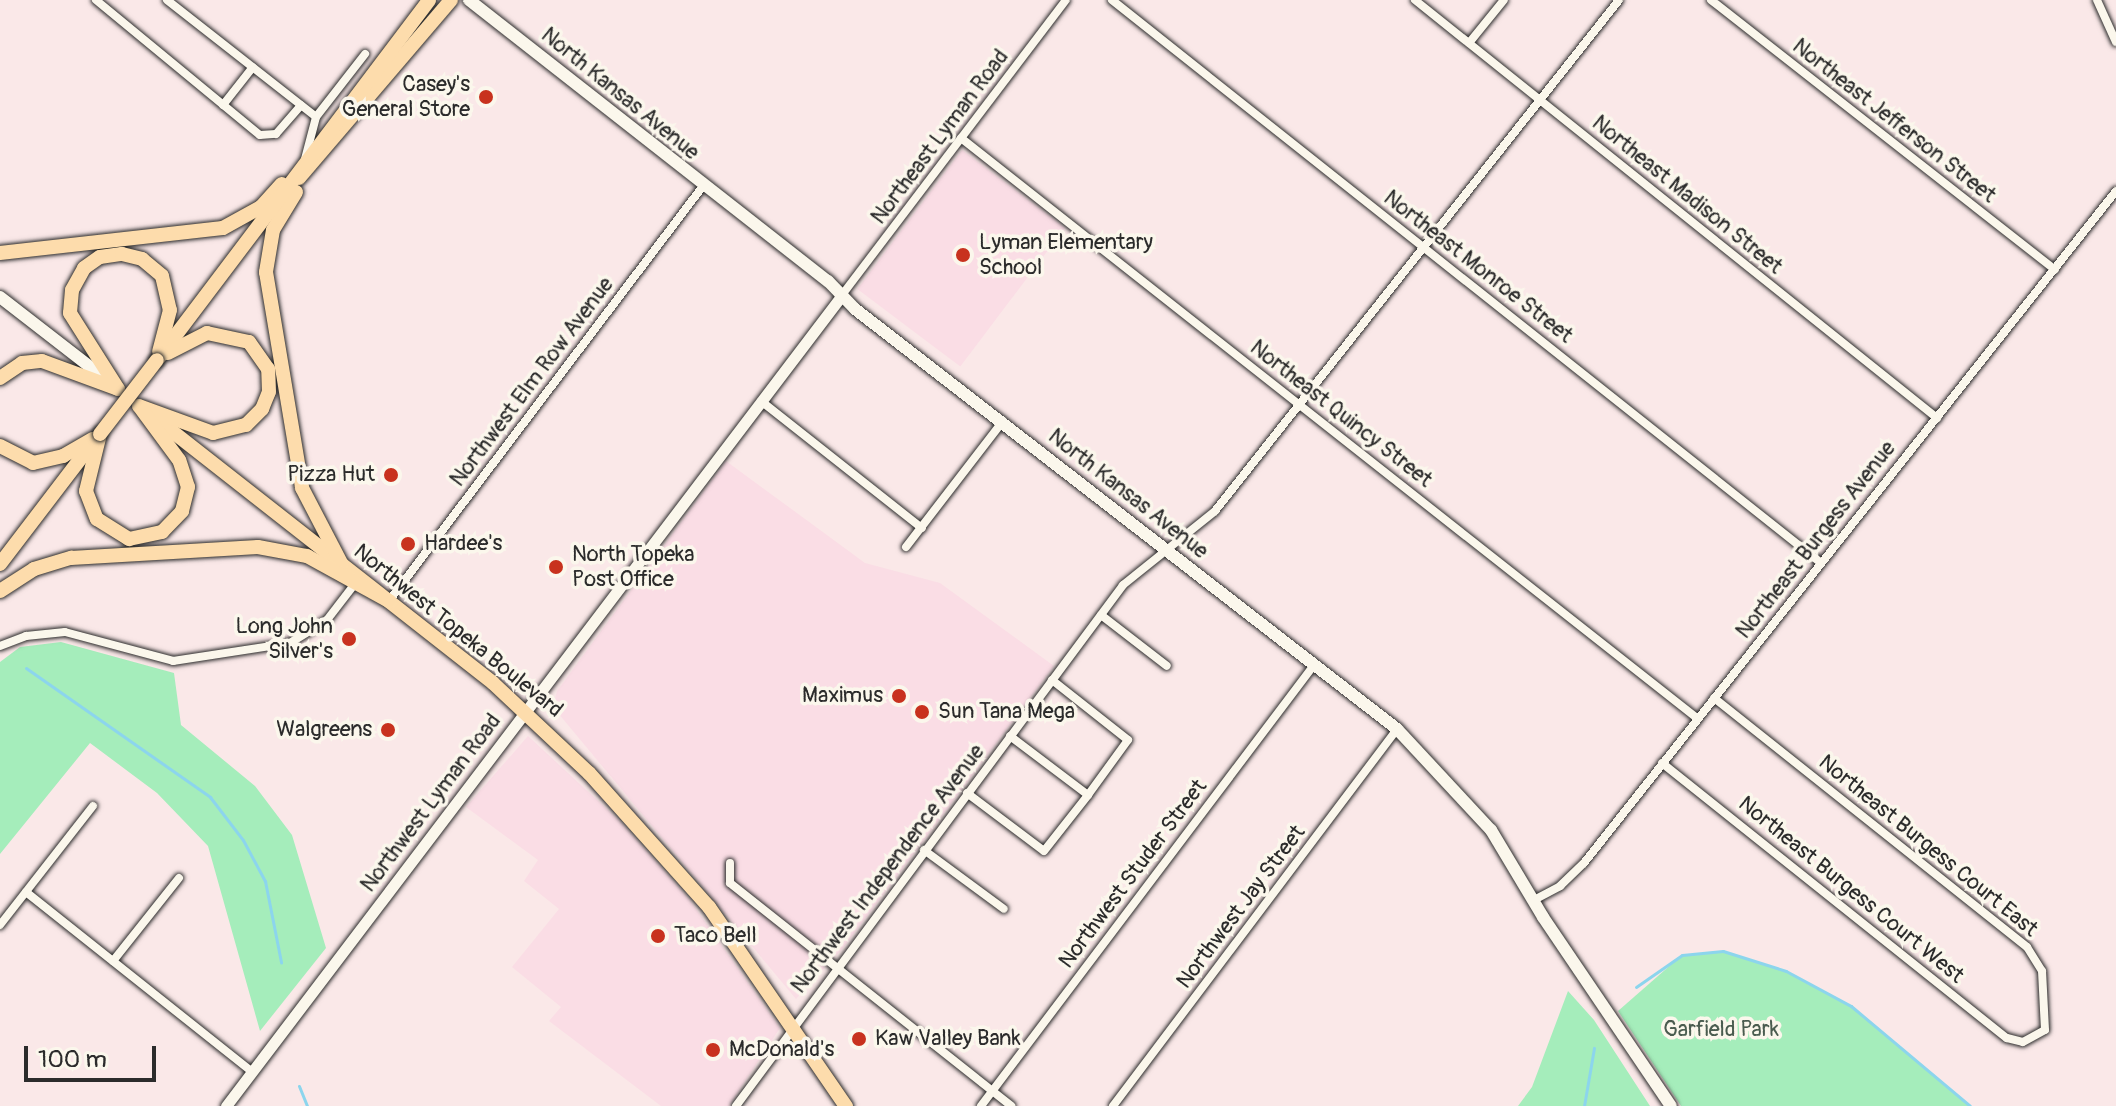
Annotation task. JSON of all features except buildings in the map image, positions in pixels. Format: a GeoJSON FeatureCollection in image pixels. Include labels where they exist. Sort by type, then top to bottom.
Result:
{"type":"FeatureCollection","features":[{"type":"Feature","properties":{"kind":"main road"},"geometry":{"type":"LineString","coordinates":[[0,564],[296,180],[429,0]]}},
{"type":"Feature","properties":{"kind":"main road"},"geometry":{"type":"LineString","coordinates":[[0,253],[223,228],[261,207],[307,165],[451,0]]}},
{"type":"Feature","properties":{"kind":"main road","name":"North Kansas Avenue"},"geometry":{"type":"LineString","coordinates":[[469,0],[1397,729],[1491,830],[1671,1106]]}},
{"type":"Feature","properties":{"kind":"main road"},"geometry":{"type":"LineString","coordinates":[[307,165],[273,230],[266,272],[302,488],[341,563]]}},
{"type":"Feature","properties":{"kind":"main road"},"geometry":{"type":"LineString","coordinates":[[118,389],[70,313],[77,278],[100,257],[130,255],[162,276],[170,310],[157,360]]}},
{"type":"Feature","properties":{"kind":"main road","name":"Northwest Topeka Boulevard"},"geometry":{"type":"LineString","coordinates":[[0,297],[526,712],[669,858],[794,1026],[846,1106]]}},
{"type":"Feature","properties":{"kind":"main road"},"geometry":{"type":"LineString","coordinates":[[139,406],[213,433],[246,425],[265,403],[268,369],[260,353],[243,339],[219,333],[196,336],[157,360]]}},
{"type":"Feature","properties":{"kind":"main road"},"geometry":{"type":"LineString","coordinates":[[0,378],[22,363],[42,361],[118,389]]}},
{"type":"Feature","properties":{"kind":"main road"},"geometry":{"type":"LineString","coordinates":[[100,434],[86,491],[97,519],[129,539],[162,532],[182,511],[188,487],[179,460],[139,406]]}},
{"type":"Feature","properties":{"kind":"main road"},"geometry":{"type":"LineString","coordinates":[[0,446],[24,461],[43,462],[100,434]]}},
{"type":"Feature","properties":{"kind":"main road"},"geometry":{"type":"LineString","coordinates":[[0,591],[34,569],[71,558],[258,547],[307,556],[358,580]]}},
{"type":"Feature","properties":{"kind":"street"},"geometry":{"type":"LineString","coordinates":[[96,0],[223,105],[267,137],[301,105]]}},
{"type":"Feature","properties":{"kind":"street"},"geometry":{"type":"LineString","coordinates":[[167,0],[316,117]]}},
{"type":"Feature","properties":{"kind":"street","name":"Northeast Lyman Road"},"geometry":{"type":"LineString","coordinates":[[842,295],[1066,0]]}},
{"type":"Feature","properties":{"kind":"street","name":"Northeast Monroe Street"},"geometry":{"type":"LineString","coordinates":[[1112,0],[1821,563]]}},
{"type":"Feature","properties":{"kind":"street","name":"Northeast Madison Street"},"geometry":{"type":"LineString","coordinates":[[1415,0],[1937,418]]}},
{"type":"Feature","properties":{"kind":"street"},"geometry":{"type":"LineString","coordinates":[[1469,43],[1504,0]]}},
{"type":"Feature","properties":{"kind":"street","name":"Northwest Independence Avenue"},"geometry":{"type":"LineString","coordinates":[[736,1106],[1131,576],[1215,511],[1619,0]]}},
{"type":"Feature","properties":{"kind":"street","name":"Northeast Jefferson Street"},"geometry":{"type":"LineString","coordinates":[[1711,0],[2055,270]]}},
{"type":"Feature","properties":{"kind":"street"},"geometry":{"type":"LineString","coordinates":[[2097,0],[2116,42]]}},
{"type":"Feature","properties":{"kind":"street"},"geometry":{"type":"LineString","coordinates":[[307,165],[316,117],[365,54]]}},
{"type":"Feature","properties":{"kind":"street"},"geometry":{"type":"LineString","coordinates":[[223,105],[253,67]]}},
{"type":"Feature","properties":{"kind":"street","name":"Northeast Quincy Street"},"geometry":{"type":"LineString","coordinates":[[961,138],[1698,719]]}},
{"type":"Feature","properties":{"kind":"street","name":"Northwest Elm Row Avenue"},"geometry":{"type":"LineString","coordinates":[[389,601],[703,186]]}},
{"type":"Feature","properties":{"kind":"street","name":"Northeast Burgess Avenue"},"geometry":{"type":"LineString","coordinates":[[1534,900],[1574,873],[2114,195]]}},
{"type":"Feature","properties":{"kind":"street","name":"Northwest Lyman Road"},"geometry":{"type":"LineString","coordinates":[[226,1106],[842,295]]}},
{"type":"Feature","properties":{"kind":"street"},"geometry":{"type":"LineString","coordinates":[[761,401],[922,528]]}},
{"type":"Feature","properties":{"kind":"street"},"geometry":{"type":"LineString","coordinates":[[906,547],[1003,421]]}},
{"type":"Feature","properties":{"kind":"street"},"geometry":{"type":"LineString","coordinates":[[0,646],[26,636],[65,632],[173,661],[290,643],[328,619],[358,580]]}},
{"type":"Feature","properties":{"kind":"street"},"geometry":{"type":"LineString","coordinates":[[1101,615],[1167,666]]}},
{"type":"Feature","properties":{"kind":"street","name":"Northwest Studer Street"},"geometry":{"type":"LineString","coordinates":[[981,1106],[1314,665]]}},
{"type":"Feature","properties":{"kind":"street"},"geometry":{"type":"LineString","coordinates":[[967,793],[1044,851],[1088,795],[1128,740],[1052,680]]}},
{"type":"Feature","properties":{"kind":"street","name":"Northeast Burgess Court East"},"geometry":{"type":"LineString","coordinates":[[1714,698],[2034,955],[2042,971],[2047,1022],[2039,1036],[2019,1042]]}},
{"type":"Feature","properties":{"kind":"street","name":"Northwest Jay Street"},"geometry":{"type":"LineString","coordinates":[[1113,1106],[1397,729]]}},
{"type":"Feature","properties":{"kind":"street"},"geometry":{"type":"LineString","coordinates":[[1010,736],[1088,795]]}},
{"type":"Feature","properties":{"kind":"street","name":"Northeast Burgess Court West"},"geometry":{"type":"LineString","coordinates":[[1662,763],[2019,1042]]}},
{"type":"Feature","properties":{"kind":"street"},"geometry":{"type":"LineString","coordinates":[[0,925],[93,806]]}},
{"type":"Feature","properties":{"kind":"street"},"geometry":{"type":"LineString","coordinates":[[924,850],[1004,909]]}},
{"type":"Feature","properties":{"kind":"street"},"geometry":{"type":"LineString","coordinates":[[730,863],[730,883],[1011,1106]]}},
{"type":"Feature","properties":{"kind":"street"},"geometry":{"type":"LineString","coordinates":[[113,961],[179,878]]}},
{"type":"Feature","properties":{"kind":"street"},"geometry":{"type":"LineString","coordinates":[[26,892],[252,1072]]}},
{"type":"Feature","properties":{"kind":"shaded area","name":"Lyman Elementary School"},"geometry":{"type":"Polygon","coordinates":[[[962,150],[1065,228],[960,367],[857,289],[962,150]]]}},
{"type":"Feature","properties":{"kind":"shaded area"},"geometry":{"type":"Polygon","coordinates":[[[726,461],[865,563],[940,583],[1054,666],[844,947],[796,999],[553,707],[557,691],[726,461]]]}},
{"type":"Feature","properties":{"kind":"shaded area"},"geometry":{"type":"Polygon","coordinates":[[[528,736],[622,823],[689,899],[780,1028],[729,1106],[661,1106],[549,1021],[561,1007],[512,967],[559,909],[524,881],[538,860],[466,807],[528,736]]]}},
{"type":"Feature","properties":{"kind":"green space"},"geometry":{"type":"Polygon","coordinates":[[[61,642],[174,673],[181,725],[255,786],[292,835],[326,948],[260,1031],[208,846],[157,793],[90,743],[0,854],[0,662],[20,647],[61,642]]]}},
{"type":"Feature","properties":{"kind":"green space","name":"Garfield Park"},"geometry":{"type":"Polygon","coordinates":[[[1723,951],[1786,971],[1851,1006],[1970,1106],[1681,1106],[1618,1011],[1682,955],[1723,951]]]}},
{"type":"Feature","properties":{"kind":"green space"},"geometry":{"type":"Polygon","coordinates":[[[1568,991],[1594,1020],[1650,1106],[1518,1106],[1532,1087],[1568,991]]]}},
{"type":"Feature","properties":{"kind":"waterway"},"geometry":{"type":"LineString","coordinates":[[26,668],[210,797],[243,840],[265,881],[281,962]]}},
{"type":"Feature","properties":{"kind":"waterway"},"geometry":{"type":"LineString","coordinates":[[1636,987],[1682,955],[1723,951],[1786,971],[1851,1006],[1970,1106]]}},
{"type":"Feature","properties":{"kind":"waterway"},"geometry":{"type":"LineString","coordinates":[[1584,1106],[1594,1048]]}},
{"type":"Feature","properties":{"kind":"waterway"},"geometry":{"type":"LineString","coordinates":[[299,1086],[307,1106]]}},
{"type":"Feature","properties":{"kind":"place","name":"Casey's General Store"},"geometry":{"type":"Point","coordinates":[486,97]}},
{"type":"Feature","properties":{"kind":"place","name":"Lyman Elementary School"},"geometry":{"type":"Point","coordinates":[963,255]}},
{"type":"Feature","properties":{"kind":"place","name":"Pizza Hut"},"geometry":{"type":"Point","coordinates":[391,475]}},
{"type":"Feature","properties":{"kind":"place","name":"Hardee's"},"geometry":{"type":"Point","coordinates":[408,544]}},
{"type":"Feature","properties":{"kind":"place","name":"North Topeka Post Office"},"geometry":{"type":"Point","coordinates":[556,567]}},
{"type":"Feature","properties":{"kind":"place","name":"Long John Silver's"},"geometry":{"type":"Point","coordinates":[349,639]}},
{"type":"Feature","properties":{"kind":"place","name":"Maximus"},"geometry":{"type":"Point","coordinates":[899,696]}},
{"type":"Feature","properties":{"kind":"place","name":"Sun Tana Mega"},"geometry":{"type":"Point","coordinates":[922,712]}},
{"type":"Feature","properties":{"kind":"place","name":"Walgreens"},"geometry":{"type":"Point","coordinates":[388,730]}},
{"type":"Feature","properties":{"kind":"place","name":"Taco Bell"},"geometry":{"type":"Point","coordinates":[658,936]}},
{"type":"Feature","properties":{"kind":"place","name":"Kaw Valley Bank"},"geometry":{"type":"Point","coordinates":[859,1039]}},
{"type":"Feature","properties":{"kind":"place","name":"McDonald's"},"geometry":{"type":"Point","coordinates":[713,1050]}}]}
